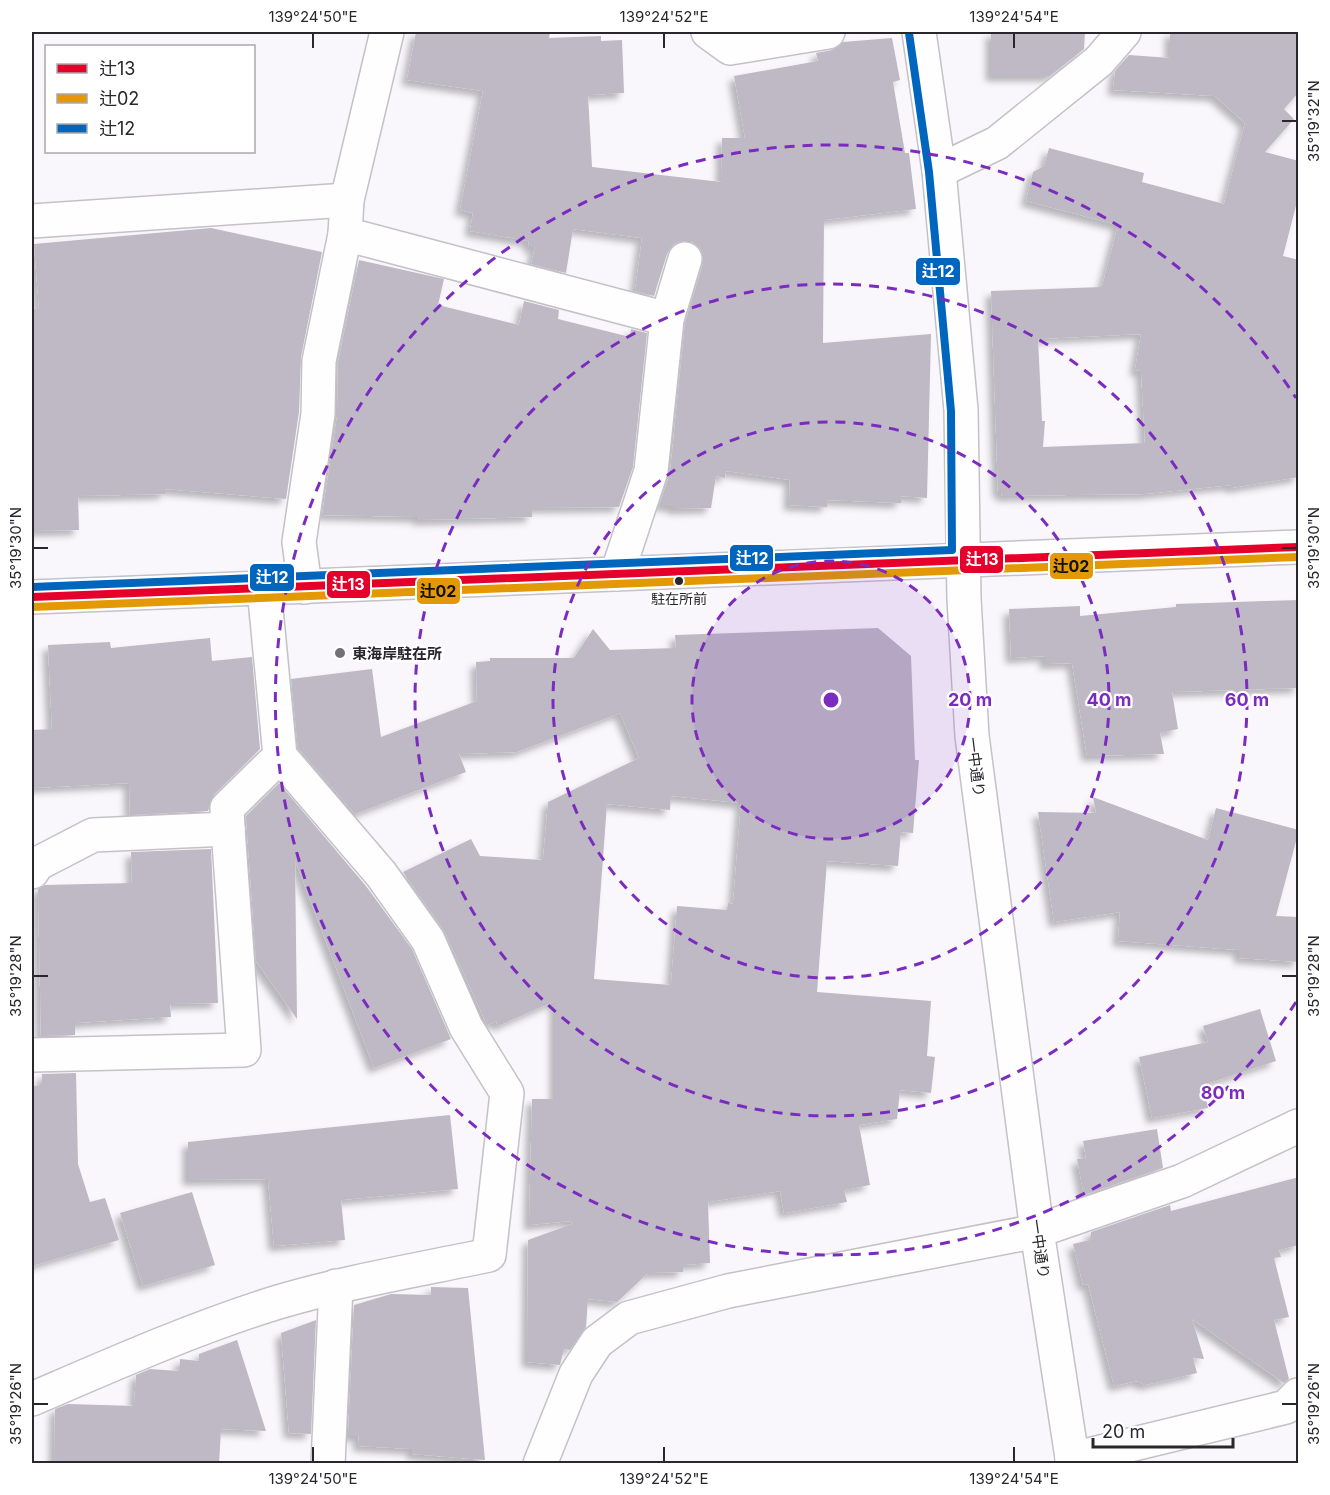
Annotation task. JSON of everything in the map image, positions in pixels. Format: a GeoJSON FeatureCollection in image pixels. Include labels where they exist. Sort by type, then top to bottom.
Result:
{"type":"FeatureCollection","features":[{"type":"Feature","properties":{"kind":"street"},"geometry":{"type":"LineString","coordinates":[[305,587],[299,542],[318,414],[319,361],[345,234],[347,200],[387,32]]}},
{"type":"Feature","properties":{"kind":"street"},"geometry":{"type":"LineString","coordinates":[[708,32],[730,48],[828,32]]}},
{"type":"Feature","properties":{"kind":"street","name":"一中通り"},"geometry":{"type":"LineString","coordinates":[[919,32],[939,171],[961,410],[963,560],[972,736],[1037,1231],[1072,1461]]}},
{"type":"Feature","properties":{"kind":"street"},"geometry":{"type":"LineString","coordinates":[[939,171],[997,144],[1099,61],[1124,32]]}},
{"type":"Feature","properties":{"kind":"street"},"geometry":{"type":"LineString","coordinates":[[32,221],[347,200]]}},
{"type":"Feature","properties":{"kind":"street"},"geometry":{"type":"LineString","coordinates":[[345,234],[667,319]]}},
{"type":"Feature","properties":{"kind":"street"},"geometry":{"type":"LineString","coordinates":[[617,574],[651,471],[667,319],[685,259]]}},
{"type":"Feature","properties":{"kind":"street"},"geometry":{"type":"LineString","coordinates":[[32,597],[1299,548]]}},
{"type":"Feature","properties":{"kind":"street"},"geometry":{"type":"LineString","coordinates":[[32,1399],[124,1360],[273,1304],[336,1286],[489,1255],[507,1093],[466,1027],[428,940],[381,874],[280,756],[264,588]]}},
{"type":"Feature","properties":{"kind":"street"},"geometry":{"type":"LineString","coordinates":[[32,1055],[244,1050],[227,808],[280,756]]}},
{"type":"Feature","properties":{"kind":"street"},"geometry":{"type":"LineString","coordinates":[[32,872],[37,864],[93,835],[228,829]]}},
{"type":"Feature","properties":{"kind":"street"},"geometry":{"type":"LineString","coordinates":[[540,1464],[576,1374],[597,1342],[629,1318],[728,1291],[1037,1231],[1182,1181],[1299,1126]]}},
{"type":"Feature","properties":{"kind":"street"},"geometry":{"type":"LineString","coordinates":[[328,1464],[336,1286]]}},
{"type":"Feature","properties":{"kind":"street"},"geometry":{"type":"LineString","coordinates":[[1072,1461],[1286,1407],[1299,1395]]}},
{"type":"Feature","properties":{"kind":"building"},"geometry":{"type":"Polygon","coordinates":[[[416,32],[550,32],[549,38],[601,36],[601,41],[622,40],[624,93],[588,95],[592,167],[721,182],[722,138],[745,138],[734,76],[818,61],[816,53],[832,50],[843,42],[892,38],[900,80],[893,82],[905,153],[909,153],[916,209],[824,220],[823,343],[931,334],[927,498],[901,496],[901,503],[827,500],[827,507],[789,505],[790,480],[726,471],[725,478],[716,476],[711,508],[673,509],[673,506],[659,506],[670,473],[685,323],[703,264],[703,254],[699,247],[691,241],[681,241],[673,245],[667,254],[654,296],[635,291],[642,238],[573,229],[566,273],[531,264],[535,247],[528,247],[529,241],[470,231],[473,213],[460,210],[483,91],[407,80],[416,32]]]}},
{"type":"Feature","properties":{"kind":"building"},"geometry":{"type":"Polygon","coordinates":[[[991,32],[1085,32],[1084,49],[1050,76],[991,76],[991,32]]]}},
{"type":"Feature","properties":{"kind":"building"},"geometry":{"type":"Polygon","coordinates":[[[1170,32],[1299,32],[1299,92],[1284,109],[1294,119],[1265,152],[1299,161],[1299,194],[1283,256],[1299,260],[1299,477],[1231,488],[1231,485],[1144,494],[1002,496],[1001,492],[998,492],[991,291],[1102,287],[1118,225],[1026,201],[1033,172],[1044,166],[1049,148],[1144,173],[1142,182],[1224,204],[1245,123],[1215,96],[1113,90],[1115,71],[1129,55],[1170,58],[1170,32]],[[1141,334],[1038,339],[1042,421],[1045,421],[1043,447],[1145,443],[1141,371],[1135,370],[1141,334]]]}},
{"type":"Feature","properties":{"kind":"building"},"geometry":{"type":"Polygon","coordinates":[[[211,228],[322,252],[301,357],[299,412],[286,499],[165,489],[165,494],[78,496],[79,530],[32,531],[32,309],[39,308],[34,244],[211,228]]]}},
{"type":"Feature","properties":{"kind":"building"},"geometry":{"type":"Polygon","coordinates":[[[359,260],[444,279],[438,305],[519,325],[524,301],[559,310],[558,319],[630,337],[631,329],[647,333],[633,467],[619,507],[532,508],[532,517],[418,520],[419,517],[322,515],[337,417],[338,363],[359,260]]]}},
{"type":"Feature","properties":{"kind":"building"},"geometry":{"type":"Polygon","coordinates":[[[1299,600],[1299,688],[1172,692],[1178,729],[1160,733],[1164,754],[1087,756],[1072,663],[1045,664],[1045,656],[1011,658],[1009,609],[1080,606],[1080,616],[1176,607],[1176,604],[1299,600]]]}},
{"type":"Feature","properties":{"kind":"building"},"geometry":{"type":"Polygon","coordinates":[[[878,628],[911,656],[915,760],[919,760],[913,833],[901,832],[898,866],[827,861],[817,992],[931,1001],[927,1056],[935,1057],[931,1093],[900,1090],[897,1119],[859,1125],[870,1185],[844,1190],[847,1202],[784,1213],[780,1191],[708,1202],[710,1263],[683,1265],[683,1272],[648,1273],[617,1302],[588,1299],[586,1327],[570,1350],[564,1349],[560,1365],[527,1362],[528,1240],[572,1224],[571,1221],[529,1225],[532,1099],[555,1099],[555,1001],[498,1026],[496,1021],[487,1025],[445,932],[403,872],[471,839],[480,856],[543,860],[548,802],[639,758],[620,713],[517,752],[459,754],[466,772],[355,814],[298,748],[291,679],[372,669],[381,737],[477,701],[476,662],[490,661],[490,658],[574,658],[593,629],[610,650],[676,648],[675,635],[878,628]],[[671,796],[670,810],[607,804],[594,979],[671,985],[677,906],[727,910],[728,903],[733,904],[741,803],[671,796]]]}},
{"type":"Feature","properties":{"kind":"building"},"geometry":{"type":"Polygon","coordinates":[[[210,638],[212,661],[252,657],[260,749],[214,795],[208,811],[130,815],[129,783],[32,788],[32,730],[52,729],[48,645],[110,642],[111,648],[210,638]]]}},
{"type":"Feature","properties":{"kind":"building"},"geometry":{"type":"Polygon","coordinates":[[[279,783],[366,886],[412,949],[451,1039],[374,1068],[295,860],[297,1019],[256,961],[246,816],[279,783]]]}},
{"type":"Feature","properties":{"kind":"building"},"geometry":{"type":"Polygon","coordinates":[[[1093,797],[1208,840],[1216,808],[1299,830],[1276,916],[1299,917],[1299,962],[1239,958],[1239,950],[1118,941],[1120,912],[1054,922],[1038,812],[1096,813],[1093,797]]]}},
{"type":"Feature","properties":{"kind":"building"},"geometry":{"type":"Polygon","coordinates":[[[211,849],[218,1003],[170,1004],[171,1017],[75,1023],[75,1035],[41,1036],[38,889],[45,885],[132,883],[131,852],[211,849]]]}},
{"type":"Feature","properties":{"kind":"building"},"geometry":{"type":"Polygon","coordinates":[[[1260,1009],[1276,1061],[1203,1085],[1208,1108],[1152,1118],[1139,1057],[1208,1042],[1203,1026],[1260,1009]]]}},
{"type":"Feature","properties":{"kind":"building"},"geometry":{"type":"Polygon","coordinates":[[[76,1073],[78,1164],[90,1202],[105,1198],[119,1240],[32,1266],[32,1086],[42,1085],[42,1074],[76,1073]]]}},
{"type":"Feature","properties":{"kind":"building"},"geometry":{"type":"Polygon","coordinates":[[[450,1115],[458,1189],[341,1200],[345,1240],[274,1246],[268,1179],[188,1180],[188,1142],[450,1115]]]}},
{"type":"Feature","properties":{"kind":"building"},"geometry":{"type":"Polygon","coordinates":[[[1157,1129],[1163,1168],[1084,1195],[1077,1159],[1086,1158],[1083,1141],[1157,1129]]]}},
{"type":"Feature","properties":{"kind":"building"},"geometry":{"type":"Polygon","coordinates":[[[1299,1177],[1299,1245],[1279,1250],[1281,1257],[1274,1258],[1289,1317],[1274,1320],[1289,1379],[1284,1383],[1192,1319],[1204,1359],[1193,1358],[1197,1373],[1145,1385],[1137,1381],[1114,1386],[1088,1284],[1083,1285],[1073,1244],[1090,1240],[1091,1232],[1170,1205],[1171,1211],[1299,1177]]]}},
{"type":"Feature","properties":{"kind":"building"},"geometry":{"type":"Polygon","coordinates":[[[192,1192],[215,1265],[143,1286],[120,1213],[192,1192]]]}},
{"type":"Feature","properties":{"kind":"building"},"geometry":{"type":"Polygon","coordinates":[[[431,1287],[468,1288],[485,1460],[412,1454],[412,1449],[358,1446],[359,1436],[348,1436],[354,1305],[391,1294],[431,1295],[431,1287]]]}},
{"type":"Feature","properties":{"kind":"building"},"geometry":{"type":"Polygon","coordinates":[[[316,1320],[311,1434],[289,1433],[281,1333],[316,1320]]]}},
{"type":"Feature","properties":{"kind":"building"},"geometry":{"type":"Polygon","coordinates":[[[237,1340],[266,1431],[221,1429],[219,1464],[54,1464],[55,1409],[68,1404],[134,1406],[136,1375],[150,1369],[179,1371],[180,1359],[199,1361],[199,1354],[237,1340]]]}},
{"type":"Feature","properties":{"kind":"transit line","name":"辻12"},"geometry":{"type":"LineString","coordinates":[[32,587],[952,550],[951,411],[929,172],[909,33]]}},
{"type":"Feature","properties":{"kind":"transit line","name":"辻13"},"geometry":{"type":"LineString","coordinates":[[32,597],[1298,547]]}},
{"type":"Feature","properties":{"kind":"transit line","name":"辻02"},"geometry":{"type":"LineString","coordinates":[[32,607],[1298,557]]}},
{"type":"Feature","properties":{"kind":"place","name":"駐在所前"},"geometry":{"type":"Point","coordinates":[679,581]}},
{"type":"Feature","properties":{"kind":"place","name":"東海岸駐在所"},"geometry":{"type":"Point","coordinates":[340,653]}}]}
